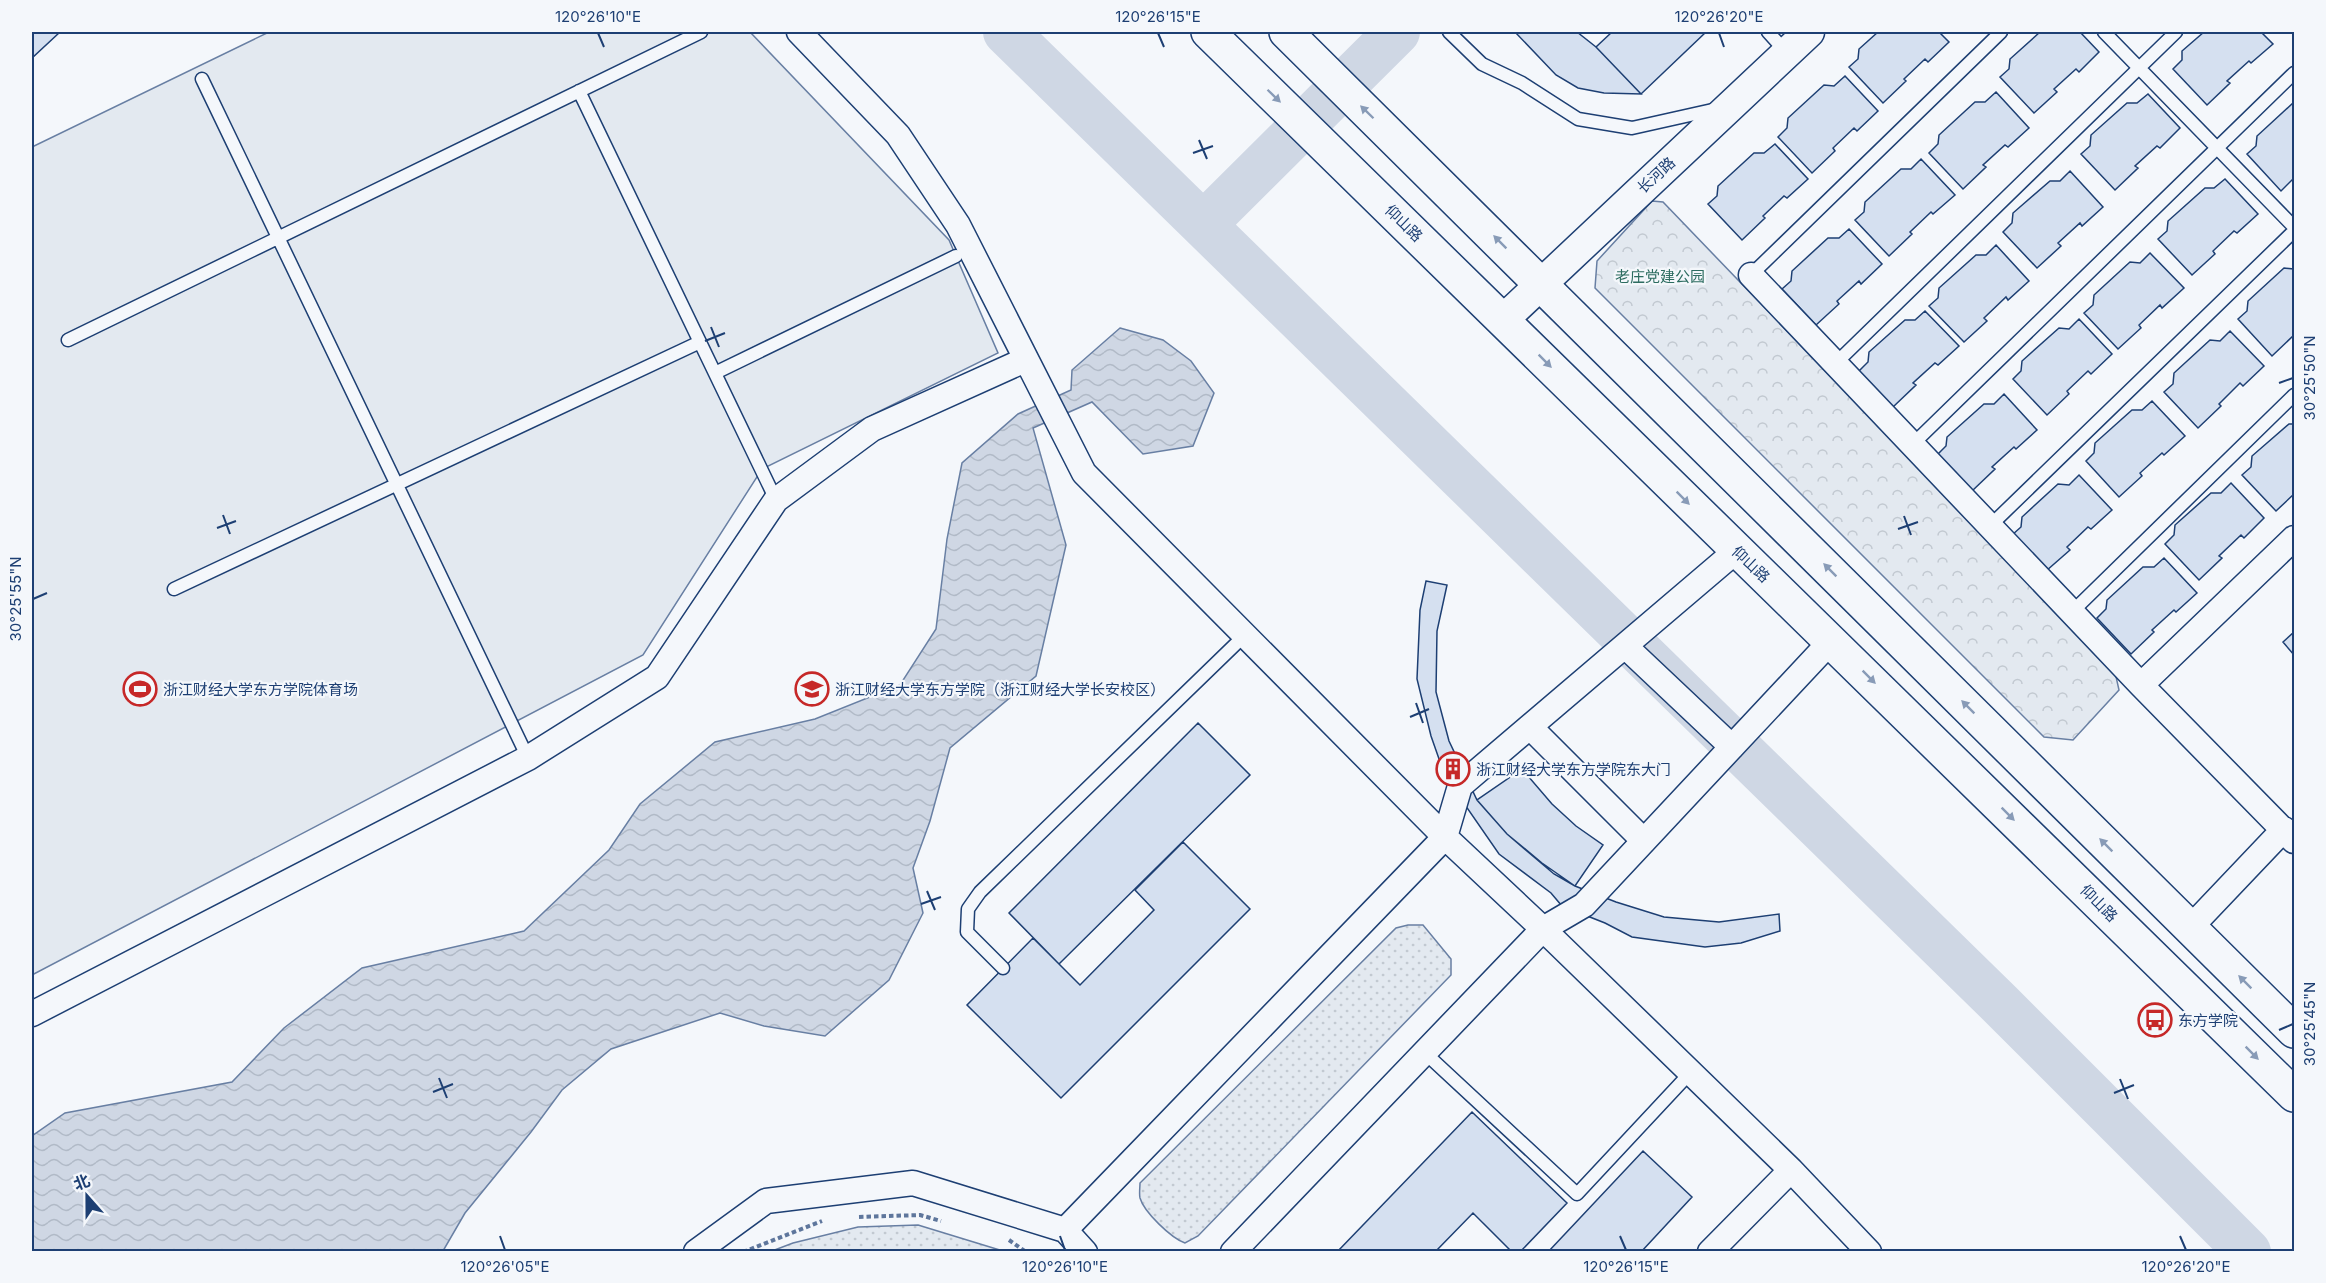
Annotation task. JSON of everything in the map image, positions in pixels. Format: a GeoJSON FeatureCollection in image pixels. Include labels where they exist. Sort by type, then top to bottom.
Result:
{"type":"FeatureCollection","features":[{"type":"Feature","properties":{"kind":"main road","name":"仰山路"},"geometry":{"type":"LineString","coordinates":[[1208,32],[1503,320],[1724,561],[2295,1095]]}},
{"type":"Feature","properties":{"kind":"main road"},"geometry":{"type":"LineString","coordinates":[[1286,32],[2295,1031]]}},
{"type":"Feature","properties":{"kind":"street"},"geometry":{"type":"LineString","coordinates":[[799,32],[898,135],[958,225],[1084,473],[1445,837],[1543,928],[1791,1170],[1869,1251]]}},
{"type":"Feature","properties":{"kind":"street","name":"长河路"},"geometry":{"type":"LineString","coordinates":[[1503,320],[1730,106],[1796,36]]}},
{"type":"Feature","properties":{"kind":"street"},"geometry":{"type":"LineString","coordinates":[[1751,275],[2141,685],[2289,835],[2190,928]]}},
{"type":"Feature","properties":{"kind":"street"},"geometry":{"type":"LineString","coordinates":[[32,1014],[528,758],[657,677],[776,500],[872,429],[1025,360]]}},
{"type":"Feature","properties":{"kind":"street"},"geometry":{"type":"LineString","coordinates":[[2141,685],[2295,538]]}},
{"type":"Feature","properties":{"kind":"street"},"geometry":{"type":"LineString","coordinates":[[1065,1230],[1445,837],[1460,786],[1724,561]]}},
{"type":"Feature","properties":{"kind":"street"},"geometry":{"type":"LineString","coordinates":[[1625,646],[1732,747]]}},
{"type":"Feature","properties":{"kind":"street"},"geometry":{"type":"LineString","coordinates":[[1233,1251],[1543,928],[1584,905],[1821,652]]}},
{"type":"Feature","properties":{"kind":"street"},"geometry":{"type":"LineString","coordinates":[[1530,727],[1644,841]]}},
{"type":"Feature","properties":{"kind":"street"},"geometry":{"type":"LineString","coordinates":[[1710,1251],[1791,1170]]}},
{"type":"Feature","properties":{"kind":"street"},"geometry":{"type":"LineString","coordinates":[[696,1251],[766,1201],[913,1183],[1065,1230],[1085,1251]]}},
{"type":"Feature","properties":{"kind":"lane"},"geometry":{"type":"LineString","coordinates":[[68,340],[701,32]]}},
{"type":"Feature","properties":{"kind":"lane"},"geometry":{"type":"LineString","coordinates":[[1449,32],[1482,64],[1522,83],[1578,119],[1632,128],[1730,106]]}},
{"type":"Feature","properties":{"kind":"lane"},"geometry":{"type":"LineString","coordinates":[[1751,275],[2001,32]]}},
{"type":"Feature","properties":{"kind":"lane"},"geometry":{"type":"LineString","coordinates":[[1991,525],[2295,229],[2104,32]]}},
{"type":"Feature","properties":{"kind":"lane"},"geometry":{"type":"LineString","coordinates":[[1836,363],[2176,32]]}},
{"type":"Feature","properties":{"kind":"lane"},"geometry":{"type":"LineString","coordinates":[[1912,444],[2295,73]]}},
{"type":"Feature","properties":{"kind":"lane"},"geometry":{"type":"LineString","coordinates":[[202,79],[528,758]]}},
{"type":"Feature","properties":{"kind":"lane"},"geometry":{"type":"LineString","coordinates":[[579,91],[776,500]]}},
{"type":"Feature","properties":{"kind":"lane"},"geometry":{"type":"LineString","coordinates":[[715,373],[956,256]]}},
{"type":"Feature","properties":{"kind":"lane"},"geometry":{"type":"LineString","coordinates":[[174,589],[700,342]]}},
{"type":"Feature","properties":{"kind":"lane"},"geometry":{"type":"LineString","coordinates":[[2073,611],[2295,395]]}},
{"type":"Feature","properties":{"kind":"lane"},"geometry":{"type":"LineString","coordinates":[[1003,968],[967,932],[968,909],[980,892],[1244,636]]}},
{"type":"Feature","properties":{"kind":"lane"},"geometry":{"type":"LineString","coordinates":[[1424,1052],[1577,1194],[1690,1072]]}},
{"type":"Feature","properties":{"kind":"path"},"geometry":{"type":"LineString","coordinates":[[852,1218],[920,1215],[952,1224]]}},
{"type":"Feature","properties":{"kind":"path"},"geometry":{"type":"LineString","coordinates":[[743,1251],[830,1219]]}},
{"type":"Feature","properties":{"kind":"path"},"geometry":{"type":"LineString","coordinates":[[1007,1239],[1026,1251]]}},
{"type":"Feature","properties":{"kind":"green space"},"geometry":{"type":"Polygon","coordinates":[[[269,32],[750,32],[949,240],[998,353],[762,469],[643,655],[32,975],[32,147],[269,32]]]}},
{"type":"Feature","properties":{"kind":"green space","name":"老庄党建公园"},"geometry":{"type":"Polygon","coordinates":[[[1652,201],[1663,202],[2115,672],[2119,690],[2073,740],[2044,737],[1595,288],[1597,261],[1652,201]]]}},
{"type":"Feature","properties":{"kind":"green space"},"geometry":{"type":"Polygon","coordinates":[[[1423,925],[1451,959],[1451,975],[1198,1236],[1185,1243],[1173,1236],[1152,1217],[1143,1204],[1140,1196],[1140,1183],[1396,928],[1423,925]]]}},
{"type":"Feature","properties":{"kind":"green space"},"geometry":{"type":"Polygon","coordinates":[[[918,1225],[1003,1251],[772,1251],[793,1243],[858,1227],[918,1225]]]}},
{"type":"Feature","properties":{"kind":"water"},"geometry":{"type":"Polygon","coordinates":[[[1120,328],[1163,340],[1191,361],[1214,393],[1193,446],[1143,454],[1092,402],[1033,428],[1066,545],[1036,676],[950,748],[930,821],[913,868],[923,913],[889,980],[825,1036],[764,1026],[720,1013],[611,1049],[562,1090],[465,1213],[443,1251],[32,1251],[32,1136],[65,1113],[232,1082],[284,1028],[362,968],[524,931],[609,850],[640,804],[715,742],[815,719],[900,685],[936,629],[947,539],[962,463],[1018,414],[1071,390],[1072,370],[1120,328]]]}},
{"type":"Feature","properties":{"kind":"building"},"geometry":{"type":"Polygon","coordinates":[[[32,32],[60,32],[32,58],[32,32]]]}},
{"type":"Feature","properties":{"kind":"building"},"geometry":{"type":"Polygon","coordinates":[[[1515,32],[1577,32],[1596,47],[1641,94],[1604,93],[1578,88],[1556,75],[1515,32]]]}},
{"type":"Feature","properties":{"kind":"building"},"geometry":{"type":"Polygon","coordinates":[[[1612,32],[1706,32],[1641,94],[1596,47],[1612,32]]]}},
{"type":"Feature","properties":{"kind":"building"},"geometry":{"type":"Polygon","coordinates":[[[1878,32],[1939,32],[1949,42],[1928,62],[1925,59],[1883,103],[1849,67],[1858,59],[1859,49],[1878,32]]]}},
{"type":"Feature","properties":{"kind":"building"},"geometry":{"type":"Polygon","coordinates":[[[2040,32],[2080,32],[2099,52],[2079,72],[2076,69],[2054,89],[2057,92],[2034,113],[2000,77],[2009,69],[2010,59],[2040,32]]]}},
{"type":"Feature","properties":{"kind":"building"},"geometry":{"type":"Polygon","coordinates":[[[2204,32],[2261,32],[2273,44],[2227,81],[2230,83],[2207,105],[2173,69],[2182,60],[2182,51],[2204,32]]]}},
{"type":"Feature","properties":{"kind":"building"},"geometry":{"type":"Polygon","coordinates":[[[1845,76],[1878,111],[1857,131],[1854,128],[1833,148],[1835,151],[1812,173],[1778,137],[1787,128],[1788,118],[1824,85],[1834,86],[1845,76]]]}},
{"type":"Feature","properties":{"kind":"building"},"geometry":{"type":"Polygon","coordinates":[[[1996,92],[2029,128],[1983,165],[1986,167],[1963,189],[1929,153],[1938,144],[1939,135],[1975,102],[1985,102],[1996,92]]]}},
{"type":"Feature","properties":{"kind":"building"},"geometry":{"type":"Polygon","coordinates":[[[2148,94],[2180,128],[2160,148],[2157,146],[2135,166],[2138,168],[2115,190],[2081,154],[2090,146],[2091,135],[2127,103],[2137,103],[2148,94]]]}},
{"type":"Feature","properties":{"kind":"building"},"geometry":{"type":"Polygon","coordinates":[[[2293,103],[2294,178],[2281,191],[2247,154],[2256,146],[2257,136],[2293,103]]]}},
{"type":"Feature","properties":{"kind":"building"},"geometry":{"type":"Polygon","coordinates":[[[1775,144],[1808,179],[1787,198],[1784,196],[1742,240],[1708,204],[1717,196],[1718,186],[1754,153],[1764,153],[1775,144]]]}},
{"type":"Feature","properties":{"kind":"building"},"geometry":{"type":"Polygon","coordinates":[[[1921,159],[1955,195],[1933,214],[1931,212],[1889,256],[1855,220],[1864,212],[1865,202],[1901,169],[1911,169],[1921,159]]]}},
{"type":"Feature","properties":{"kind":"building"},"geometry":{"type":"Polygon","coordinates":[[[2070,171],[2103,207],[2082,226],[2080,223],[2058,243],[2061,246],[2037,268],[2003,232],[2012,223],[2013,213],[2050,181],[2060,181],[2070,171]]]}},
{"type":"Feature","properties":{"kind":"building"},"geometry":{"type":"Polygon","coordinates":[[[2225,179],[2258,214],[2237,233],[2234,231],[2213,251],[2215,254],[2192,275],[2158,239],[2167,231],[2168,221],[2205,188],[2214,188],[2225,179]]]}},
{"type":"Feature","properties":{"kind":"building"},"geometry":{"type":"Polygon","coordinates":[[[1849,229],[1882,264],[1861,284],[1859,281],[1837,301],[1839,304],[1816,325],[1782,289],[1791,281],[1792,271],[1828,238],[1839,238],[1849,229]]]}},
{"type":"Feature","properties":{"kind":"building"},"geometry":{"type":"Polygon","coordinates":[[[1996,245],[2029,281],[2008,300],[2006,297],[1984,318],[1987,321],[1964,342],[1929,306],[1938,298],[1939,288],[1976,255],[1986,255],[1996,245]]]}},
{"type":"Feature","properties":{"kind":"building"},"geometry":{"type":"Polygon","coordinates":[[[2150,253],[2184,288],[2162,308],[2160,305],[2139,325],[2141,328],[2118,349],[2084,313],[2093,305],[2094,295],[2130,262],[2140,263],[2150,253]]]}},
{"type":"Feature","properties":{"kind":"building"},"geometry":{"type":"Polygon","coordinates":[[[2284,268],[2294,269],[2294,335],[2272,356],[2238,319],[2247,311],[2248,301],[2284,268]]]}},
{"type":"Feature","properties":{"kind":"building"},"geometry":{"type":"Polygon","coordinates":[[[1925,311],[1959,346],[1913,383],[1916,385],[1893,407],[1859,371],[1868,362],[1869,352],[1905,320],[1915,320],[1925,311]]]}},
{"type":"Feature","properties":{"kind":"building"},"geometry":{"type":"Polygon","coordinates":[[[2079,319],[2112,354],[2091,374],[2088,371],[2047,415],[2013,379],[2021,371],[2022,361],[2059,328],[2069,329],[2079,319]]]}},
{"type":"Feature","properties":{"kind":"building"},"geometry":{"type":"Polygon","coordinates":[[[2230,331],[2264,366],[2243,386],[2240,383],[2219,404],[2221,406],[2198,428],[2164,392],[2173,384],[2174,373],[2210,340],[2220,341],[2230,331]]]}},
{"type":"Feature","properties":{"kind":"building"},"geometry":{"type":"Polygon","coordinates":[[[2004,394],[2037,430],[1992,467],[1995,469],[1972,491],[1937,455],[1946,446],[1947,437],[1984,404],[1994,404],[2004,394]]]}},
{"type":"Feature","properties":{"kind":"building"},"geometry":{"type":"Polygon","coordinates":[[[2152,401],[2185,436],[2140,473],[2142,476],[2119,497],[2086,461],[2094,453],[2095,443],[2132,410],[2142,410],[2152,401]]]}},
{"type":"Feature","properties":{"kind":"building"},"geometry":{"type":"Polygon","coordinates":[[[2289,424],[2294,424],[2294,494],[2276,511],[2242,475],[2251,467],[2252,456],[2289,424]]]}},
{"type":"Feature","properties":{"kind":"building"},"geometry":{"type":"Polygon","coordinates":[[[2079,475],[2112,510],[2091,529],[2088,527],[2067,547],[2070,550],[2046,571],[2012,535],[2021,527],[2022,517],[2058,484],[2069,485],[2079,475]]]}},
{"type":"Feature","properties":{"kind":"building"},"geometry":{"type":"Polygon","coordinates":[[[2231,483],[2264,518],[2244,538],[2241,535],[2219,556],[2222,558],[2199,580],[2165,544],[2174,535],[2175,525],[2211,493],[2221,493],[2231,483]]]}},
{"type":"Feature","properties":{"kind":"building"},"geometry":{"type":"Polygon","coordinates":[[[2164,558],[2197,593],[2152,630],[2154,632],[2131,654],[2097,618],[2106,609],[2107,600],[2143,567],[2154,567],[2164,558]]]}},
{"type":"Feature","properties":{"kind":"building","name":"浙江财经大学东方学院东大门"},"geometry":{"type":"Polygon","coordinates":[[[1426,581],[1447,585],[1437,631],[1436,692],[1449,741],[1477,800],[1507,834],[1554,874],[1575,886],[1616,902],[1664,917],[1719,922],[1779,914],[1780,931],[1741,943],[1705,947],[1632,937],[1605,923],[1562,906],[1551,893],[1499,854],[1445,776],[1431,736],[1417,679],[1420,610],[1426,581]]]}},
{"type":"Feature","properties":{"kind":"building"},"geometry":{"type":"Polygon","coordinates":[[[2294,632],[2294,655],[2283,642],[2294,632]]]}},
{"type":"Feature","properties":{"kind":"building"},"geometry":{"type":"Polygon","coordinates":[[[2294,632],[2294,655],[2283,642],[2294,632]]]}},
{"type":"Feature","properties":{"kind":"building"},"geometry":{"type":"Polygon","coordinates":[[[1198,723],[1250,775],[1059,964],[1009,913],[1198,723]]]}},
{"type":"Feature","properties":{"kind":"building"},"geometry":{"type":"Polygon","coordinates":[[[1522,769],[1552,804],[1576,826],[1603,845],[1575,886],[1507,834],[1477,800],[1522,769]]]}},
{"type":"Feature","properties":{"kind":"building"},"geometry":{"type":"Polygon","coordinates":[[[1183,842],[1250,909],[1061,1098],[967,1005],[1033,938],[1080,985],[1154,910],[1135,890],[1183,842]]]}},
{"type":"Feature","properties":{"kind":"building"},"geometry":{"type":"Polygon","coordinates":[[[1472,1112],[1567,1203],[1520,1252],[1512,1252],[1473,1213],[1435,1252],[1337,1252],[1472,1112]]]}},
{"type":"Feature","properties":{"kind":"building"},"geometry":{"type":"Polygon","coordinates":[[[1643,1151],[1692,1197],[1641,1252],[1548,1252],[1643,1151]]]}},
{"type":"Feature","properties":{"kind":"waterway"},"geometry":{"type":"LineString","coordinates":[[1006,32],[2000,1004],[2248,1252]]}},
{"type":"Feature","properties":{"kind":"waterway"},"geometry":{"type":"LineString","coordinates":[[1204,224],[1397,32]]}},
{"type":"Feature","properties":{"kind":"place","name":"浙江财经大学东方学院体育场"},"geometry":{"type":"Point","coordinates":[140,689]}},
{"type":"Feature","properties":{"kind":"place","name":"浙江财经大学东方学院（浙江财经大学长安校区）"},"geometry":{"type":"Point","coordinates":[812,689]}},
{"type":"Feature","properties":{"kind":"place","name":"浙江财经大学东方学院东大门"},"geometry":{"type":"Point","coordinates":[1453,769]}},
{"type":"Feature","properties":{"kind":"place","name":"东方学院"},"geometry":{"type":"Point","coordinates":[2155,1020]}}]}
